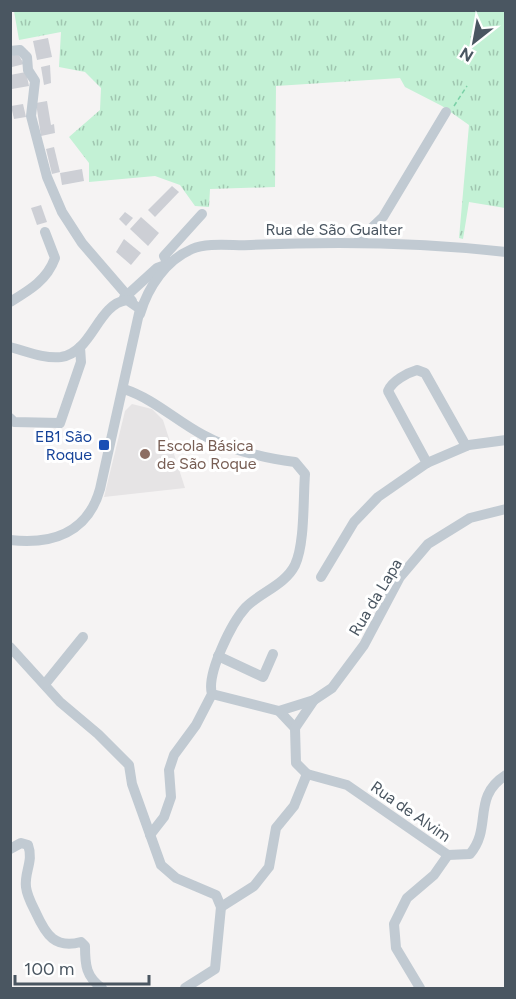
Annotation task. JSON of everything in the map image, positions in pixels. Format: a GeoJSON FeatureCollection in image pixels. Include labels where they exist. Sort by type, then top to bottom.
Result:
{"type":"FeatureCollection","features":[{"type":"Feature","properties":{"kind":"street"},"geometry":{"type":"LineString","coordinates":[[10,51],[20,50],[27,57],[28,69],[35,81],[31,116],[47,177],[62,212],[82,243],[131,299],[124,389],[97,499],[83,523],[56,537],[24,542],[10,540]]}},
{"type":"Feature","properties":{"kind":"street"},"geometry":{"type":"LineString","coordinates":[[358,241],[383,217],[446,112]]}},
{"type":"Feature","properties":{"kind":"street"},"geometry":{"type":"LineString","coordinates":[[168,264],[164,256],[202,214]]}},
{"type":"Feature","properties":{"kind":"street"},"geometry":{"type":"LineString","coordinates":[[10,302],[37,284],[51,268],[56,258],[45,232]]}},
{"type":"Feature","properties":{"kind":"street","name":"Rua de São Gualter"},"geometry":{"type":"LineString","coordinates":[[131,299],[168,264],[195,247],[358,241],[452,246],[506,252]]}},
{"type":"Feature","properties":{"kind":"street","name":"Rua de São Gualter"},"geometry":{"type":"LineString","coordinates":[[131,299],[157,268],[168,264]]}},
{"type":"Feature","properties":{"kind":"street"},"geometry":{"type":"LineString","coordinates":[[10,347],[47,357],[64,357],[80,347],[110,308],[131,299]]}},
{"type":"Feature","properties":{"kind":"street"},"geometry":{"type":"LineString","coordinates":[[10,418],[14,422],[60,423],[81,362],[80,347]]}},
{"type":"Feature","properties":{"kind":"street"},"geometry":{"type":"LineString","coordinates":[[427,463],[388,391],[390,386],[411,372],[417,370],[425,373],[466,446]]}},
{"type":"Feature","properties":{"kind":"street"},"geometry":{"type":"LineString","coordinates":[[124,389],[143,395],[203,435],[260,458],[295,462],[305,474],[299,549],[294,566],[282,580],[245,608],[218,656],[209,685],[212,694],[196,724],[174,755],[169,770],[171,797],[164,817],[150,835]]}},
{"type":"Feature","properties":{"kind":"street"},"geometry":{"type":"LineString","coordinates":[[321,577],[354,522],[378,497],[427,463],[466,446],[506,440]]}},
{"type":"Feature","properties":{"kind":"street","name":"Rua da Lapa"},"geometry":{"type":"LineString","coordinates":[[314,700],[332,688],[364,645],[400,577],[428,544],[470,518],[506,508]]}},
{"type":"Feature","properties":{"kind":"street"},"geometry":{"type":"LineString","coordinates":[[45,684],[83,637]]}},
{"type":"Feature","properties":{"kind":"street"},"geometry":{"type":"LineString","coordinates":[[10,647],[70,712],[98,734],[129,765],[132,784],[161,865],[176,878],[216,895],[221,907],[215,969],[185,988]]}},
{"type":"Feature","properties":{"kind":"street"},"geometry":{"type":"LineString","coordinates":[[218,656],[263,677],[273,654]]}},
{"type":"Feature","properties":{"kind":"street"},"geometry":{"type":"LineString","coordinates":[[212,694],[279,711],[314,700]]}},
{"type":"Feature","properties":{"kind":"street"},"geometry":{"type":"LineString","coordinates":[[221,907],[254,886],[269,867],[276,828],[294,806],[307,774],[296,763],[295,728],[314,700]]}},
{"type":"Feature","properties":{"kind":"street"},"geometry":{"type":"LineString","coordinates":[[279,711],[295,728]]}},
{"type":"Feature","properties":{"kind":"street","name":"Rua de Alvim"},"geometry":{"type":"LineString","coordinates":[[307,774],[347,786],[448,855],[434,875],[407,898],[394,924],[396,948],[420,988]]}},
{"type":"Feature","properties":{"kind":"street"},"geometry":{"type":"LineString","coordinates":[[448,855],[470,854],[479,843],[486,799],[491,784],[506,775]]}},
{"type":"Feature","properties":{"kind":"street"},"geometry":{"type":"LineString","coordinates":[[10,849],[21,843],[28,845],[31,859],[26,886],[44,930],[52,940],[62,944],[81,942],[85,946],[85,965],[88,975],[102,988]]}},
{"type":"Feature","properties":{"kind":"path"},"geometry":{"type":"LineString","coordinates":[[446,112],[450,114],[466,86]]}},
{"type":"Feature","properties":{"kind":"shaded area","name":"Escola Básica de São Roque"},"geometry":{"type":"Polygon","coordinates":[[[132,404],[152,409],[163,420],[185,488],[104,497],[125,411],[132,404]]]}},
{"type":"Feature","properties":{"kind":"green space"},"geometry":{"type":"Polygon","coordinates":[[[14,11],[505,11],[505,208],[469,202],[463,239],[459,238],[469,125],[442,106],[405,87],[400,78],[276,86],[275,187],[210,189],[209,207],[195,206],[180,185],[155,176],[89,182],[89,163],[69,137],[100,110],[101,88],[85,72],[59,67],[61,32],[19,40],[14,11]]]}},
{"type":"Feature","properties":{"kind":"building"},"geometry":{"type":"Polygon","coordinates":[[[48,38],[52,57],[37,60],[33,41],[48,38]]]}},
{"type":"Feature","properties":{"kind":"building"},"geometry":{"type":"Polygon","coordinates":[[[18,54],[24,64],[12,67],[10,56],[18,54]]]}},
{"type":"Feature","properties":{"kind":"building"},"geometry":{"type":"Polygon","coordinates":[[[50,65],[51,83],[44,85],[41,67],[50,65]]]}},
{"type":"Feature","properties":{"kind":"building"},"geometry":{"type":"Polygon","coordinates":[[[26,72],[29,86],[12,89],[10,75],[26,72]]]}},
{"type":"Feature","properties":{"kind":"building"},"geometry":{"type":"Polygon","coordinates":[[[47,101],[51,125],[54,124],[55,133],[41,136],[36,103],[47,101]]]}},
{"type":"Feature","properties":{"kind":"building"},"geometry":{"type":"Polygon","coordinates":[[[23,104],[26,117],[14,119],[11,106],[23,104]]]}},
{"type":"Feature","properties":{"kind":"building"},"geometry":{"type":"Polygon","coordinates":[[[54,147],[60,172],[52,174],[46,149],[54,147]]]}},
{"type":"Feature","properties":{"kind":"building"},"geometry":{"type":"Polygon","coordinates":[[[82,169],[84,181],[62,185],[60,173],[82,169]]]}},
{"type":"Feature","properties":{"kind":"building"},"geometry":{"type":"Polygon","coordinates":[[[172,186],[179,192],[155,217],[148,210],[172,186]]]}},
{"type":"Feature","properties":{"kind":"building"},"geometry":{"type":"Polygon","coordinates":[[[41,205],[47,222],[37,225],[31,208],[41,205]]]}},
{"type":"Feature","properties":{"kind":"building"},"geometry":{"type":"Polygon","coordinates":[[[125,212],[133,218],[126,226],[119,219],[125,212]]]}},
{"type":"Feature","properties":{"kind":"building"},"geometry":{"type":"Polygon","coordinates":[[[141,217],[159,233],[148,246],[130,229],[141,217]]]}},
{"type":"Feature","properties":{"kind":"building"},"geometry":{"type":"Polygon","coordinates":[[[124,239],[141,253],[131,265],[116,252],[124,239]]]}},
{"type":"Feature","properties":{"kind":"place","name":"EB1 São Roque"},"geometry":{"type":"Point","coordinates":[104,445]}},
{"type":"Feature","properties":{"kind":"place","name":"Escola Básica de São Roque"},"geometry":{"type":"Point","coordinates":[145,454]}}]}
